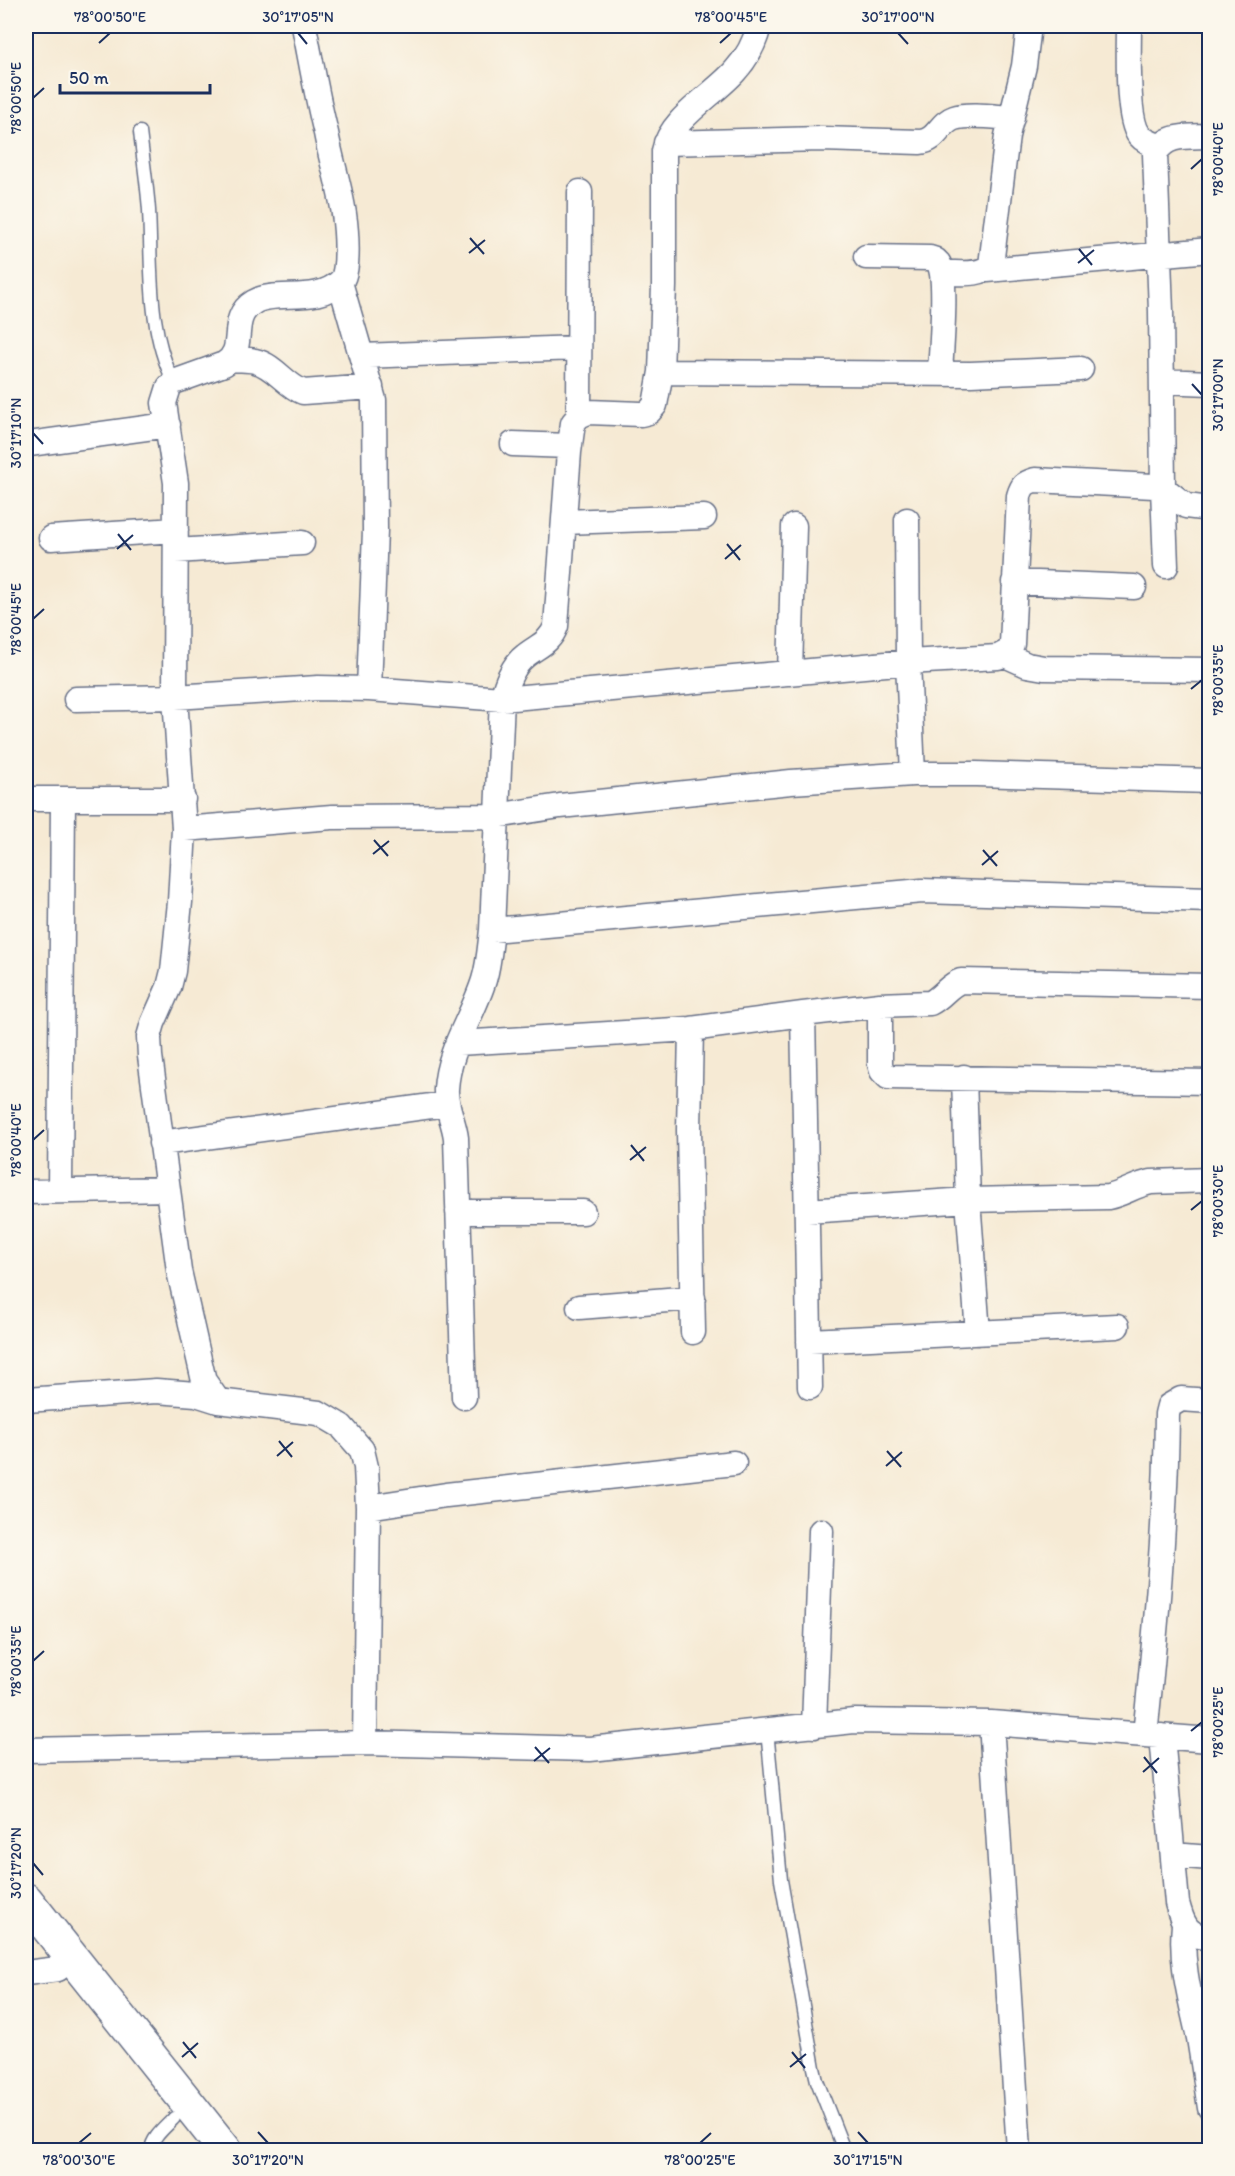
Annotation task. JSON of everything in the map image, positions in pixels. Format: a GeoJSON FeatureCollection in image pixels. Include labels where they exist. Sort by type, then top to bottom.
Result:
{"type":"FeatureCollection","features":[{"type":"Feature","properties":{"kind":"highway"},"geometry":{"type":"LineString","coordinates":[[26,1900],[225,2151]]}},
{"type":"Feature","properties":{"kind":"highway"},"geometry":{"type":"LineString","coordinates":[[26,1928],[200,2151]]}},
{"type":"Feature","properties":{"kind":"street"},"geometry":{"type":"LineString","coordinates":[[232,360],[236,353],[238,321],[252,303],[262,299],[309,296],[322,292],[340,282],[346,269],[343,210],[304,26]]}},
{"type":"Feature","properties":{"kind":"street"},"geometry":{"type":"LineString","coordinates":[[464,1397],[456,1138],[446,1104],[446,1088],[449,1068],[484,980],[492,930],[501,699],[505,686],[517,665],[524,656],[547,642],[556,626],[569,446],[573,423],[579,416],[598,411],[641,414],[649,412],[655,405],[661,372],[664,286],[664,151],[666,142],[683,119],[736,71],[752,46],[759,26]]}},
{"type":"Feature","properties":{"kind":"street"},"geometry":{"type":"LineString","coordinates":[[987,270],[993,259],[1007,136],[1024,66],[1029,26]]}},
{"type":"Feature","properties":{"kind":"street"},"geometry":{"type":"LineString","coordinates":[[1129,26],[1130,96],[1135,127],[1143,139],[1159,146]]}},
{"type":"Feature","properties":{"kind":"street"},"geometry":{"type":"LineString","coordinates":[[666,142],[821,139],[927,142],[946,123],[956,117],[1012,118]]}},
{"type":"Feature","properties":{"kind":"street"},"geometry":{"type":"LineString","coordinates":[[1166,566],[1155,154],[1165,141],[1209,136]]}},
{"type":"Feature","properties":{"kind":"street"},"geometry":{"type":"LineString","coordinates":[[579,416],[580,192]]}},
{"type":"Feature","properties":{"kind":"street"},"geometry":{"type":"LineString","coordinates":[[942,273],[980,272],[1209,250]]}},
{"type":"Feature","properties":{"kind":"street"},"geometry":{"type":"LineString","coordinates":[[866,257],[937,260],[942,273],[940,373]]}},
{"type":"Feature","properties":{"kind":"street"},"geometry":{"type":"LineString","coordinates":[[340,282],[375,400],[375,531],[369,689]]}},
{"type":"Feature","properties":{"kind":"street"},"geometry":{"type":"LineString","coordinates":[[362,356],[578,348]]}},
{"type":"Feature","properties":{"kind":"street"},"geometry":{"type":"LineString","coordinates":[[218,1401],[204,1381],[179,1271],[150,1056],[149,1036],[173,971],[184,829],[175,697],[176,483],[164,403],[169,387],[174,382],[232,360],[255,360],[262,363],[295,389],[303,392],[371,387]]}},
{"type":"Feature","properties":{"kind":"street"},"geometry":{"type":"LineString","coordinates":[[661,372],[971,374],[1081,369]]}},
{"type":"Feature","properties":{"kind":"street"},"geometry":{"type":"LineString","coordinates":[[1162,381],[1209,383]]}},
{"type":"Feature","properties":{"kind":"street"},"geometry":{"type":"LineString","coordinates":[[29,444],[168,426]]}},
{"type":"Feature","properties":{"kind":"street"},"geometry":{"type":"LineString","coordinates":[[513,444],[569,446]]}},
{"type":"Feature","properties":{"kind":"street"},"geometry":{"type":"LineString","coordinates":[[1005,655],[1012,644],[1019,496],[1022,486],[1028,482],[1046,480],[1154,486],[1163,488],[1186,506],[1209,509]]}},
{"type":"Feature","properties":{"kind":"street"},"geometry":{"type":"LineString","coordinates":[[564,522],[704,517]]}},
{"type":"Feature","properties":{"kind":"street"},"geometry":{"type":"LineString","coordinates":[[907,520],[908,662],[913,774]]}},
{"type":"Feature","properties":{"kind":"street"},"geometry":{"type":"LineString","coordinates":[[790,673],[794,526]]}},
{"type":"Feature","properties":{"kind":"street"},"geometry":{"type":"LineString","coordinates":[[51,538],[302,543]]}},
{"type":"Feature","properties":{"kind":"street"},"geometry":{"type":"LineString","coordinates":[[1014,582],[1134,587]]}},
{"type":"Feature","properties":{"kind":"street"},"geometry":{"type":"LineString","coordinates":[[76,699],[175,697],[318,688],[369,689],[501,699],[1005,655],[1027,665],[1044,668],[1209,670]]}},
{"type":"Feature","properties":{"kind":"street"},"geometry":{"type":"LineString","coordinates":[[184,829],[332,817],[496,816],[560,806],[791,782],[913,774],[956,773],[1209,781]]}},
{"type":"Feature","properties":{"kind":"street"},"geometry":{"type":"LineString","coordinates":[[26,799],[183,799]]}},
{"type":"Feature","properties":{"kind":"street"},"geometry":{"type":"LineString","coordinates":[[60,1191],[63,799]]}},
{"type":"Feature","properties":{"kind":"street"},"geometry":{"type":"LineString","coordinates":[[492,930],[922,891],[1209,900]]}},
{"type":"Feature","properties":{"kind":"street"},"geometry":{"type":"LineString","coordinates":[[458,1043],[691,1029],[880,1005],[930,1003],[954,983],[961,981],[1209,986]]}},
{"type":"Feature","properties":{"kind":"street"},"geometry":{"type":"LineString","coordinates":[[880,1005],[880,1064],[884,1074],[892,1077],[1209,1082]]}},
{"type":"Feature","properties":{"kind":"street"},"geometry":{"type":"LineString","coordinates":[[803,1014],[810,1387]]}},
{"type":"Feature","properties":{"kind":"street"},"geometry":{"type":"LineString","coordinates":[[691,1029],[689,1130],[693,1332]]}},
{"type":"Feature","properties":{"kind":"street"},"geometry":{"type":"LineString","coordinates":[[964,1077],[968,1200],[978,1333]]}},
{"type":"Feature","properties":{"kind":"street"},"geometry":{"type":"LineString","coordinates":[[160,1143],[446,1104]]}},
{"type":"Feature","properties":{"kind":"street"},"geometry":{"type":"LineString","coordinates":[[807,1211],[968,1200],[1108,1197],[1151,1182],[1209,1180]]}},
{"type":"Feature","properties":{"kind":"street"},"geometry":{"type":"LineString","coordinates":[[26,1192],[168,1189]]}},
{"type":"Feature","properties":{"kind":"street"},"geometry":{"type":"LineString","coordinates":[[459,1212],[583,1212]]}},
{"type":"Feature","properties":{"kind":"street"},"geometry":{"type":"LineString","coordinates":[[579,1307],[693,1298]]}},
{"type":"Feature","properties":{"kind":"street"},"geometry":{"type":"LineString","coordinates":[[809,1341],[1117,1326]]}},
{"type":"Feature","properties":{"kind":"street"},"geometry":{"type":"LineString","coordinates":[[26,1400],[156,1392],[196,1394],[218,1401],[319,1413],[341,1426],[362,1450],[366,1467],[368,1507],[364,1743]]}},
{"type":"Feature","properties":{"kind":"street"},"geometry":{"type":"LineString","coordinates":[[1209,1401],[1181,1399],[1174,1401],[1169,1406],[1167,1414],[1166,1497],[1154,1736],[1173,1855],[1177,1903],[1184,1925],[1191,1934],[1197,1937],[1209,1937]]}},
{"type":"Feature","properties":{"kind":"street"},"geometry":{"type":"LineString","coordinates":[[368,1507],[446,1495],[734,1463]]}},
{"type":"Feature","properties":{"kind":"street"},"geometry":{"type":"LineString","coordinates":[[814,1726],[821,1531]]}},
{"type":"Feature","properties":{"kind":"street"},"geometry":{"type":"LineString","coordinates":[[26,1750],[364,1743],[590,1749],[854,1721],[991,1723],[1209,1740]]}},
{"type":"Feature","properties":{"kind":"street"},"geometry":{"type":"LineString","coordinates":[[991,1723],[1019,2151]]}},
{"type":"Feature","properties":{"kind":"street"},"geometry":{"type":"LineString","coordinates":[[1173,1855],[1209,1858]]}},
{"type":"Feature","properties":{"kind":"street"},"geometry":{"type":"LineString","coordinates":[[1184,1925],[1183,1945],[1187,1985],[1204,2037],[1209,2108]]}},
{"type":"Feature","properties":{"kind":"street"},"geometry":{"type":"LineString","coordinates":[[26,1973],[58,1969]]}},
{"type":"Feature","properties":{"kind":"lane"},"geometry":{"type":"LineString","coordinates":[[140,132],[148,207],[154,317],[163,359],[174,382]]}},
{"type":"Feature","properties":{"kind":"lane"},"geometry":{"type":"LineString","coordinates":[[767,1730],[781,1880],[814,2068],[844,2151]]}},
{"type":"Feature","properties":{"kind":"lane"},"geometry":{"type":"LineString","coordinates":[[151,2151],[154,2140],[174,2118]]}}]}
